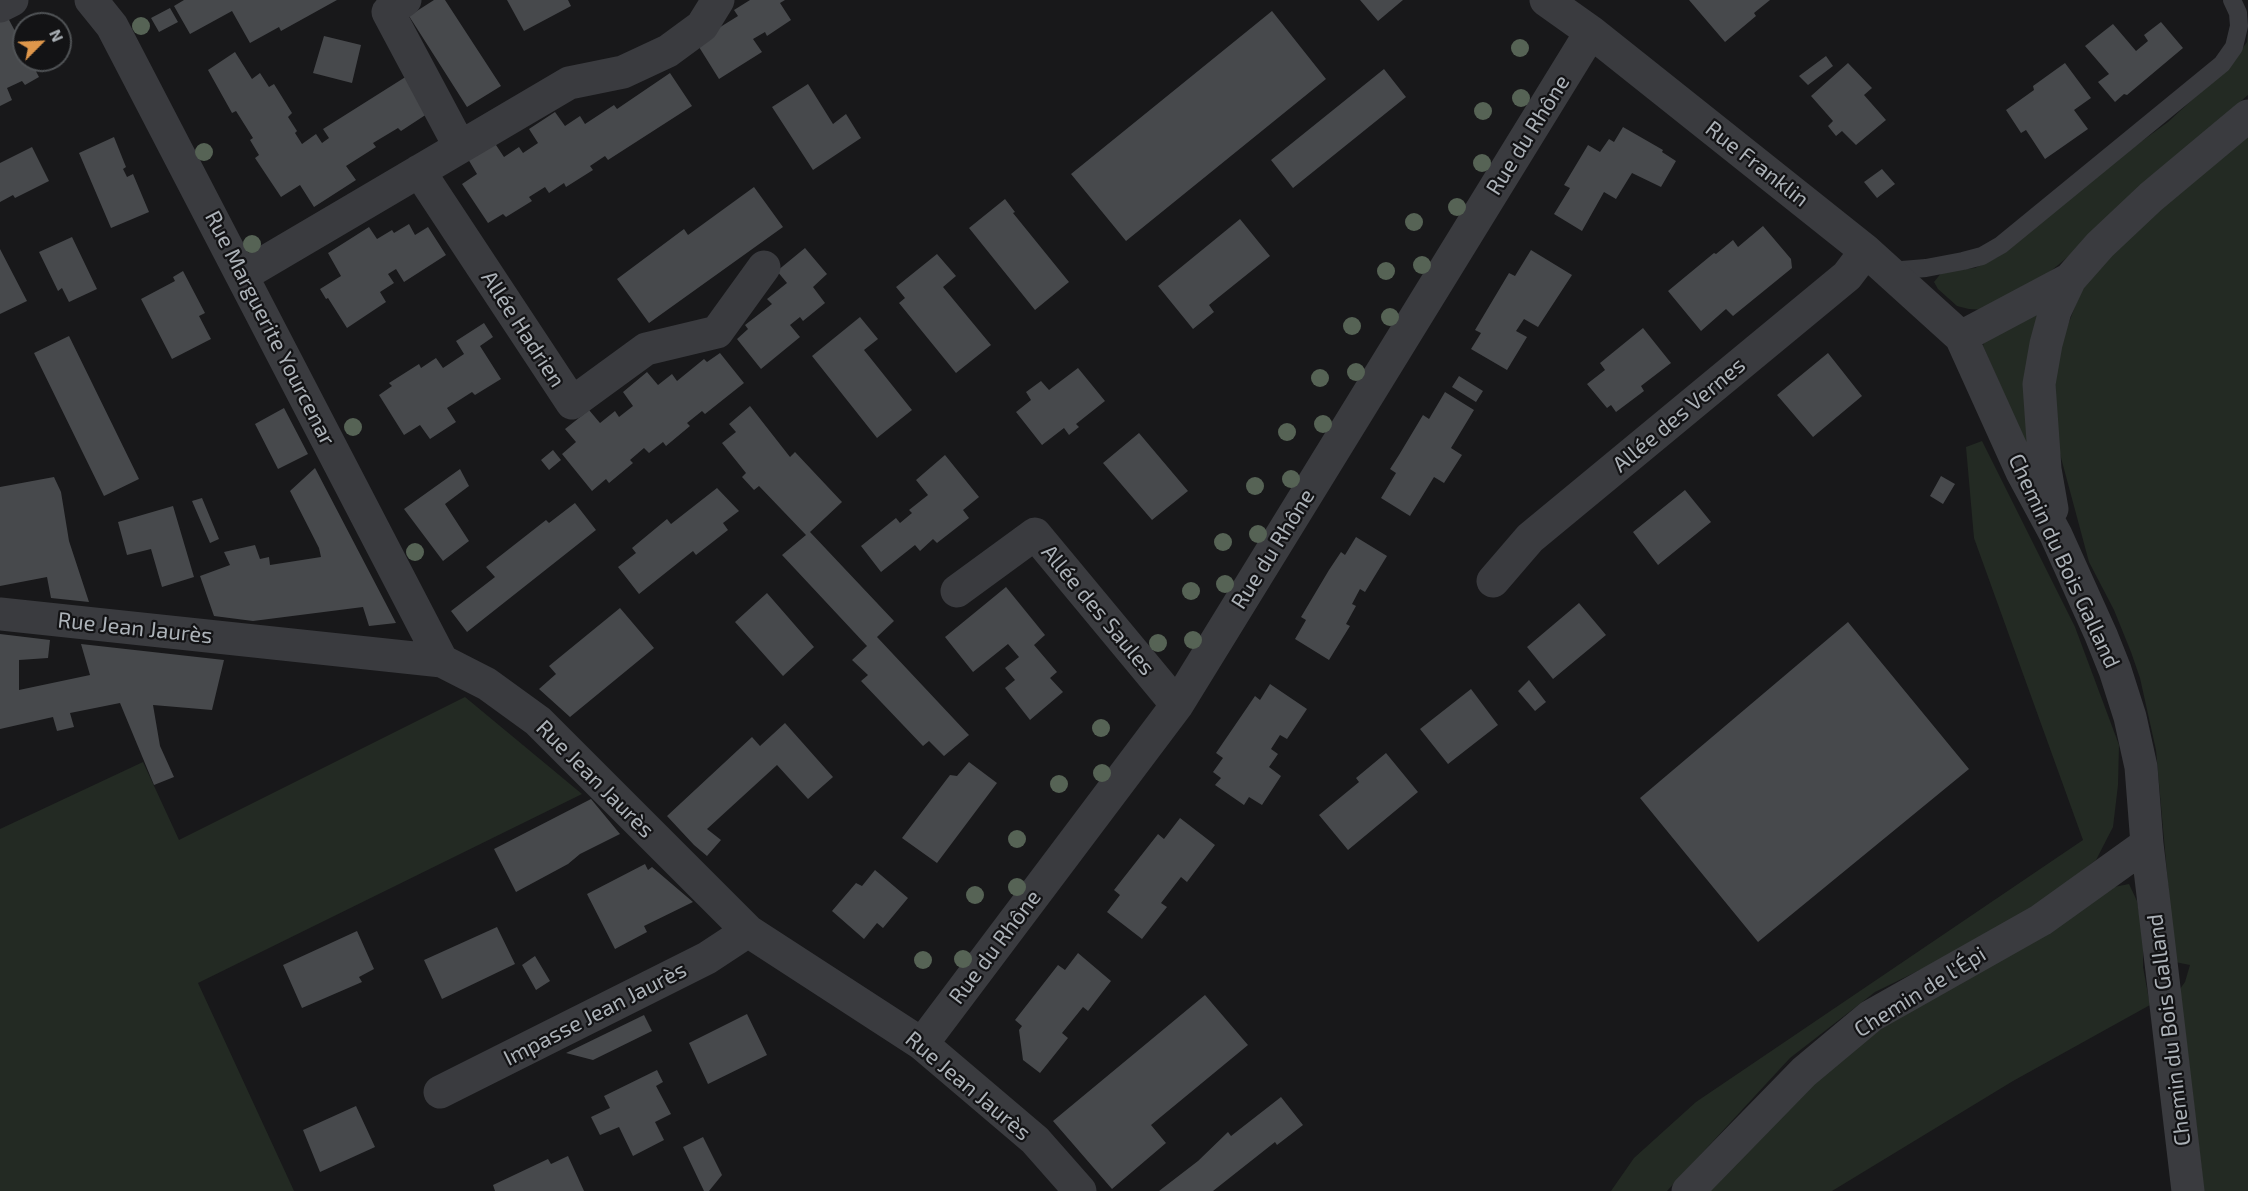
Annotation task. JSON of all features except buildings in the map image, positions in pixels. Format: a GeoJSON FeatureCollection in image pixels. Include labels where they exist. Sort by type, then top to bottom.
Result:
{"type":"FeatureCollection","features":[{"type":"Feature","properties":{"kind":"street"},"geometry":{"type":"LineString","coordinates":[[0,6],[12,0]]}},
{"type":"Feature","properties":{"kind":"street","name":"Rue Marguerite Yourcenar"},"geometry":{"type":"LineString","coordinates":[[91,0],[112,26],[442,661]]}},
{"type":"Feature","properties":{"kind":"street"},"geometry":{"type":"LineString","coordinates":[[405,0],[388,12],[460,147]]}},
{"type":"Feature","properties":{"kind":"street"},"geometry":{"type":"LineString","coordinates":[[243,275],[569,83],[623,72],[668,51],[702,26],[718,0]]}},
{"type":"Feature","properties":{"kind":"street","name":"Rue Franklin"},"geometry":{"type":"LineString","coordinates":[[1546,0],[1591,32],[1878,261],[1961,337]]}},
{"type":"Feature","properties":{"kind":"street","name":"Rue du Rhône"},"geometry":{"type":"LineString","coordinates":[[922,1044],[1177,705],[1591,32]]}},
{"type":"Feature","properties":{"kind":"street"},"geometry":{"type":"LineString","coordinates":[[2056,535],[2044,469],[2038,384],[2055,311],[2070,279],[2100,245],[2151,197],[2248,116]]}},
{"type":"Feature","properties":{"kind":"street","name":"Allée Hadrien"},"geometry":{"type":"LineString","coordinates":[[419,171],[572,403],[646,350],[717,332],[764,267]]}},
{"type":"Feature","properties":{"kind":"street","name":"Allée des Vernes"},"geometry":{"type":"LineString","coordinates":[[1493,581],[1530,538],[1847,276],[1878,261]]}},
{"type":"Feature","properties":{"kind":"street"},"geometry":{"type":"LineString","coordinates":[[1961,337],[2070,279]]}},
{"type":"Feature","properties":{"kind":"street","name":"Chemin du Bois Galland"},"geometry":{"type":"LineString","coordinates":[[1961,337],[2022,472],[2056,535],[2115,670],[2130,717],[2141,767],[2146,844],[2188,1191]]}},
{"type":"Feature","properties":{"kind":"street","name":"Allée des Saules"},"geometry":{"type":"LineString","coordinates":[[957,591],[1035,534],[1177,705]]}},
{"type":"Feature","properties":{"kind":"street","name":"Rue Jean Jaurès"},"geometry":{"type":"LineString","coordinates":[[0,614],[442,661],[487,684],[538,721],[748,931],[922,1044],[1035,1140],[1080,1191]]}},
{"type":"Feature","properties":{"kind":"street","name":"Chemin de l'Épi"},"geometry":{"type":"LineString","coordinates":[[1688,1191],[1804,1072],[1871,1016],[2041,920],[2146,844]]}},
{"type":"Feature","properties":{"kind":"street","name":"Impasse Jean Jaurès"},"geometry":{"type":"LineString","coordinates":[[440,1092],[707,958],[748,931]]}},
{"type":"Feature","properties":{"kind":"lane"},"geometry":{"type":"LineString","coordinates":[[1878,261],[1926,268],[1982,256],[2001,245],[2222,64],[2234,47],[2239,26],[2238,13],[2232,0]]}},
{"type":"Feature","properties":{"kind":"shaded area"},"geometry":{"type":"Polygon","coordinates":[[[2248,31],[2248,95],[2123,202],[2075,251],[2028,290],[1986,310],[1957,306],[1938,289],[1934,282],[1942,272],[1975,268],[1998,257],[2120,157],[2168,122],[2231,64],[2247,42],[2248,31]]]}},
{"type":"Feature","properties":{"kind":"shaded area"},"geometry":{"type":"Polygon","coordinates":[[[2248,127],[2248,1191],[2204,1191],[2180,989],[2185,982],[2190,965],[2175,962],[2156,750],[2140,678],[2131,652],[2114,610],[2089,562],[2056,439],[2052,400],[2060,345],[2087,276],[2248,127]]]}},
{"type":"Feature","properties":{"kind":"shaded area"},"geometry":{"type":"Polygon","coordinates":[[[2048,297],[2035,465],[1983,346],[1984,342],[2048,297]]]}},
{"type":"Feature","properties":{"kind":"shaded area"},"geometry":{"type":"Polygon","coordinates":[[[1982,441],[2075,627],[2119,745],[2118,785],[2113,827],[2096,860],[2043,901],[1981,940],[1875,992],[1790,1058],[1667,1191],[1611,1191],[1634,1158],[1696,1102],[2083,840],[1974,538],[1966,447],[1982,441]]]}},
{"type":"Feature","properties":{"kind":"shaded area"},"geometry":{"type":"Polygon","coordinates":[[[465,697],[582,794],[198,983],[294,1191],[0,1191],[0,829],[143,762],[179,840],[465,697]]]}},
{"type":"Feature","properties":{"kind":"shaded area"},"geometry":{"type":"Polygon","coordinates":[[[2129,884],[2137,901],[2143,937],[2143,967],[2150,1005],[2013,1081],[1832,1191],[1706,1191],[1809,1085],[1895,1018],[2104,889],[2129,884]]]}}]}
